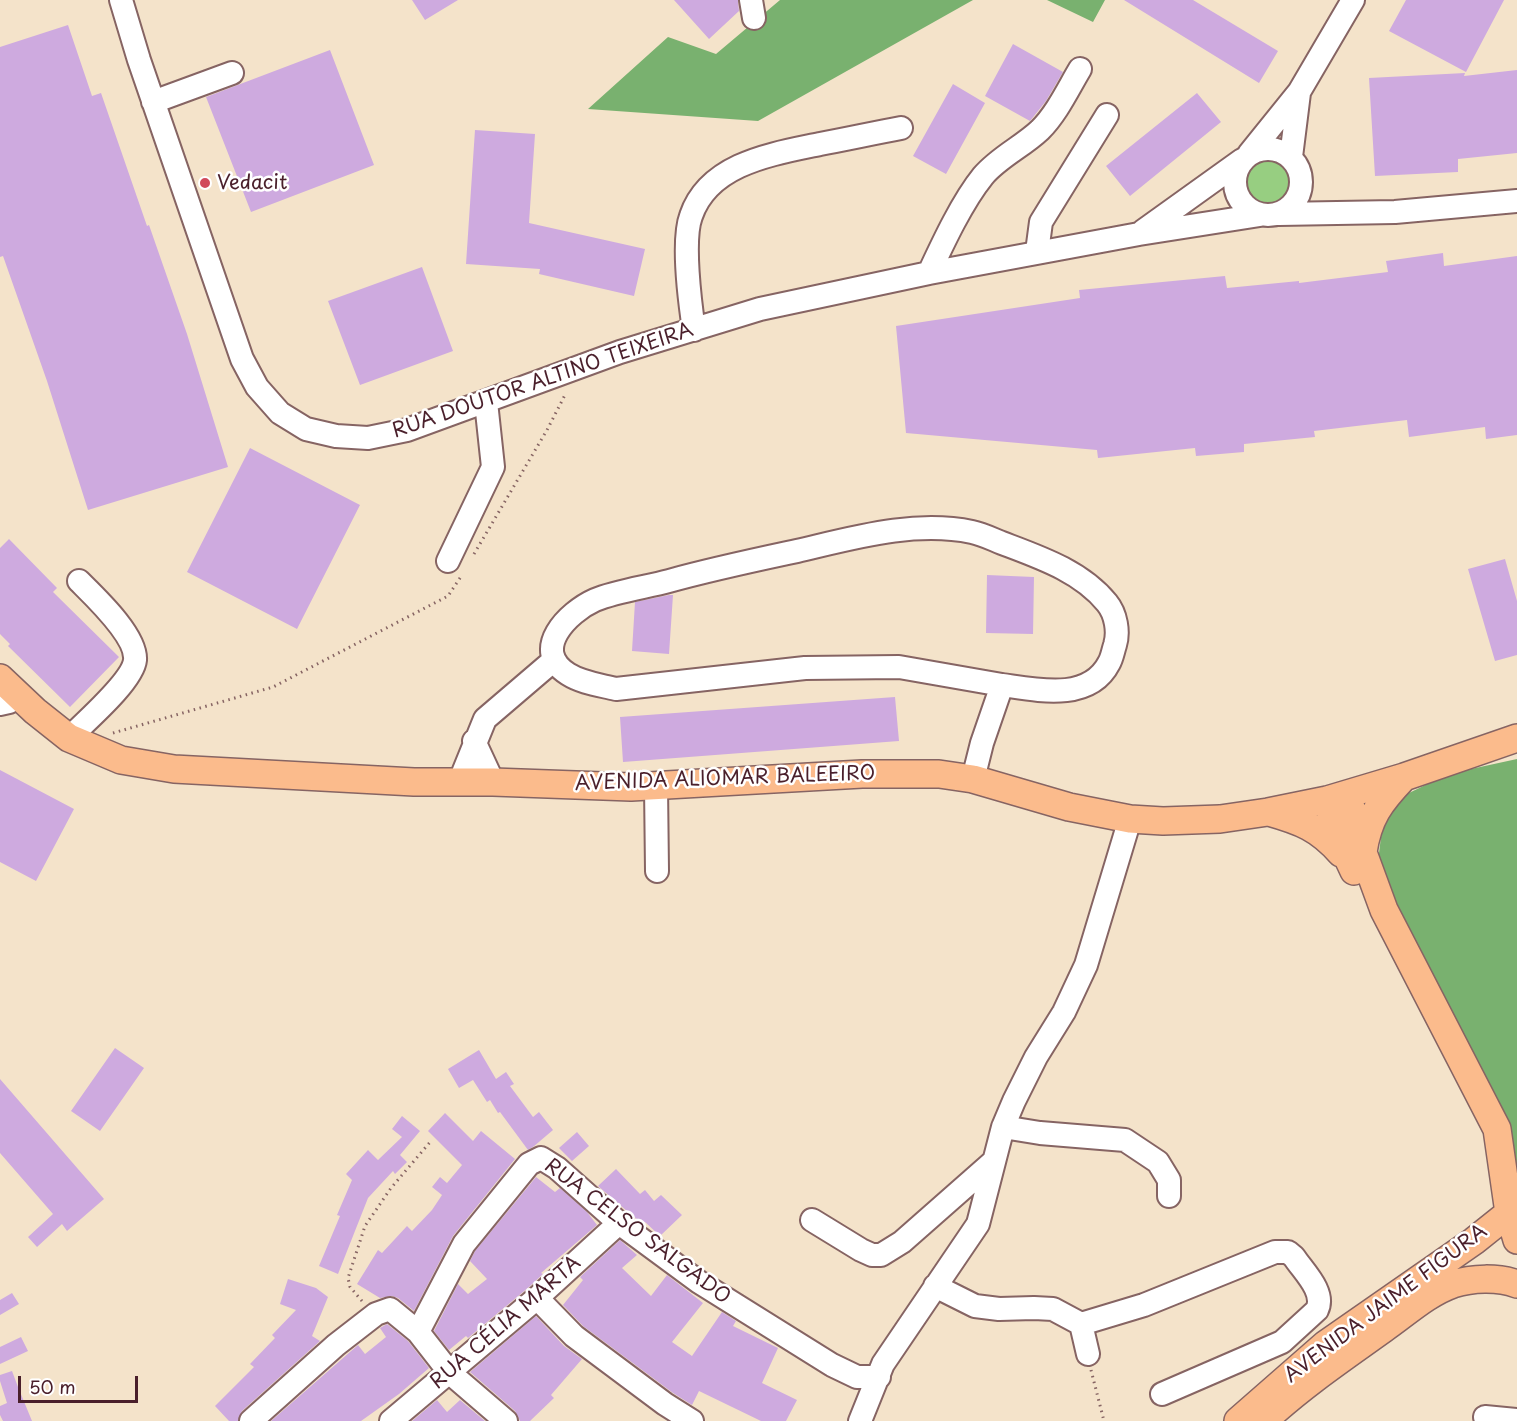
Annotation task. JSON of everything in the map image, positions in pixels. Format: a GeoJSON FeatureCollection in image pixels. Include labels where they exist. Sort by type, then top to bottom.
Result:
{"type":"FeatureCollection","features":[{"type":"Feature","properties":{"kind":"main road","name":"AVENIDA ALIOMAR BALEEIRO"},"geometry":{"type":"LineString","coordinates":[[0,678],[10,700],[69,738],[121,760],[174,770],[459,783],[493,782],[586,786],[656,786],[892,773],[939,774],[973,779],[1070,807],[1130,819],[1190,822],[1268,812],[1337,797],[1404,777],[1517,738]]}},
{"type":"Feature","properties":{"kind":"main road"},"geometry":{"type":"LineString","coordinates":[[1355,856],[1371,818],[1387,795],[1404,777]]}},
{"type":"Feature","properties":{"kind":"main road"},"geometry":{"type":"LineString","coordinates":[[1337,797],[1352,816],[1355,856],[1507,1137],[1517,1240]]}},
{"type":"Feature","properties":{"kind":"main road"},"geometry":{"type":"LineString","coordinates":[[1268,812],[1298,821],[1317,830],[1355,856]]}},
{"type":"Feature","properties":{"kind":"main road","name":"AVENIDA JAIME FIGURA"},"geometry":{"type":"LineString","coordinates":[[1238,1421],[1326,1344],[1474,1241],[1513,1208]]}},
{"type":"Feature","properties":{"kind":"main road","name":"AVENIDA JAIME FIGURA"},"geometry":{"type":"LineString","coordinates":[[1263,1421],[1330,1367],[1438,1291],[1469,1280],[1517,1284]]}},
{"type":"Feature","properties":{"kind":"street","name":"RUA DOUTOR ALTINO TEIXEIRA"},"geometry":{"type":"LineString","coordinates":[[121,0],[153,102],[242,359],[257,387],[280,413],[306,429],[336,436],[368,438],[407,430],[620,352],[760,309],[929,273],[1139,234],[1269,215],[1395,212],[1517,201]]}},
{"type":"Feature","properties":{"kind":"street"},"geometry":{"type":"LineString","coordinates":[[1299,92],[1296,167],[1299,196],[1294,204],[1269,215],[1249,210],[1241,202],[1236,191],[1234,180],[1237,168],[1299,92],[1353,0]]}},
{"type":"Feature","properties":{"kind":"street"},"geometry":{"type":"LineString","coordinates":[[929,273],[942,245],[983,176],[995,164],[1039,131],[1051,117],[1080,69]]}},
{"type":"Feature","properties":{"kind":"street"},"geometry":{"type":"LineString","coordinates":[[153,102],[232,72]]}},
{"type":"Feature","properties":{"kind":"street"},"geometry":{"type":"LineString","coordinates":[[1037,252],[1041,222],[1107,115]]}},
{"type":"Feature","properties":{"kind":"street"},"geometry":{"type":"LineString","coordinates":[[694,330],[690,304],[687,235],[690,216],[699,199],[714,183],[735,168],[760,157],[901,128]]}},
{"type":"Feature","properties":{"kind":"street"},"geometry":{"type":"LineString","coordinates":[[1246,157],[1260,150],[1281,151],[1320,197],[1344,212]]}},
{"type":"Feature","properties":{"kind":"street","name":"RUA DOUTOR ALTINO TEIXEIRA"},"geometry":{"type":"LineString","coordinates":[[1139,234],[1246,157]]}},
{"type":"Feature","properties":{"kind":"street"},"geometry":{"type":"LineString","coordinates":[[461,564],[493,467],[486,402]]}},
{"type":"Feature","properties":{"kind":"street"},"geometry":{"type":"LineString","coordinates":[[923,527],[972,532],[1065,569],[1093,588],[1108,605],[1117,624],[1116,641],[1109,663],[1096,680],[1079,688],[1045,691],[1002,685],[899,667],[805,668],[616,689],[589,683],[567,673],[554,660],[551,645],[557,631],[573,614],[595,600],[708,571],[860,537],[923,527]]}},
{"type":"Feature","properties":{"kind":"street"},"geometry":{"type":"LineString","coordinates":[[69,738],[118,689],[135,661],[124,632],[109,611],[79,581]]}},
{"type":"Feature","properties":{"kind":"street"},"geometry":{"type":"LineString","coordinates":[[459,783],[484,719],[554,660]]}},
{"type":"Feature","properties":{"kind":"street"},"geometry":{"type":"LineString","coordinates":[[973,779],[982,743],[1002,685]]}},
{"type":"Feature","properties":{"kind":"street"},"geometry":{"type":"LineString","coordinates":[[474,741],[493,782]]}},
{"type":"Feature","properties":{"kind":"street"},"geometry":{"type":"LineString","coordinates":[[656,786],[657,871]]}},
{"type":"Feature","properties":{"kind":"street"},"geometry":{"type":"LineString","coordinates":[[860,1421],[883,1364],[978,1224],[1003,1127],[1036,1057],[1065,1012],[1083,972],[1130,819]]}},
{"type":"Feature","properties":{"kind":"street"},"geometry":{"type":"LineString","coordinates":[[1003,1127],[1040,1133],[1125,1140],[1158,1162],[1169,1180],[1169,1196]]}},
{"type":"Feature","properties":{"kind":"street","name":"RUA CELSO SALGADO"},"geometry":{"type":"LineString","coordinates":[[418,1332],[464,1244],[524,1169],[536,1159],[541,1158],[557,1168],[619,1223],[699,1282],[832,1365],[857,1377],[879,1377]]}},
{"type":"Feature","properties":{"kind":"street"},"geometry":{"type":"LineString","coordinates":[[812,1220],[861,1250],[872,1255],[881,1255],[902,1242],[994,1161]]}},
{"type":"Feature","properties":{"kind":"street","name":"RUA CÉLIA MARTA"},"geometry":{"type":"LineString","coordinates":[[391,1421],[537,1298],[619,1223]]}},
{"type":"Feature","properties":{"kind":"street"},"geometry":{"type":"LineString","coordinates":[[935,1286],[975,1306],[999,1310],[1053,1309],[1081,1324],[1144,1305],[1275,1252],[1288,1252],[1294,1257],[1319,1294],[1320,1304],[1317,1310],[1282,1342],[1162,1394]]}},
{"type":"Feature","properties":{"kind":"street"},"geometry":{"type":"LineString","coordinates":[[537,1298],[574,1336],[665,1404],[692,1421]]}},
{"type":"Feature","properties":{"kind":"street"},"geometry":{"type":"LineString","coordinates":[[250,1421],[336,1345],[376,1314],[390,1309],[418,1332],[450,1373],[506,1421]]}},
{"type":"Feature","properties":{"kind":"street"},"geometry":{"type":"LineString","coordinates":[[1081,1324],[1088,1354]]}},
{"type":"Feature","properties":{"kind":"street"},"geometry":{"type":"LineString","coordinates":[[1485,1417],[1517,1420]]}},
{"type":"Feature","properties":{"kind":"path"},"geometry":{"type":"LineString","coordinates":[[110,734],[273,687],[448,596],[461,564],[547,430],[567,391],[570,370]]}},
{"type":"Feature","properties":{"kind":"path"},"geometry":{"type":"LineString","coordinates":[[390,1309],[363,1301],[350,1287],[348,1278],[365,1226],[391,1188],[430,1141]]}},
{"type":"Feature","properties":{"kind":"path"},"geometry":{"type":"LineString","coordinates":[[1088,1354],[1104,1421]]}},
{"type":"Feature","properties":{"kind":"green space"},"geometry":{"type":"Polygon","coordinates":[[[780,0],[973,0],[758,121],[588,109],[668,37],[716,54],[780,0]]]}},
{"type":"Feature","properties":{"kind":"green space"},"geometry":{"type":"Polygon","coordinates":[[[1047,0],[1105,0],[1093,22],[1047,0]]]}},
{"type":"Feature","properties":{"kind":"green space"},"geometry":{"type":"Polygon","coordinates":[[[1269,159],[1286,166],[1293,183],[1286,200],[1269,207],[1252,200],[1245,183],[1252,166],[1269,159]]]}},
{"type":"Feature","properties":{"kind":"green space"},"geometry":{"type":"Polygon","coordinates":[[[1517,759],[1517,1171],[1378,861],[1383,821],[1409,793],[1448,774],[1517,759]]]}},
{"type":"Feature","properties":{"kind":"building"},"geometry":{"type":"Polygon","coordinates":[[[412,0],[458,0],[425,20],[412,0]]]}},
{"type":"Feature","properties":{"kind":"building"},"geometry":{"type":"Polygon","coordinates":[[[674,0],[738,0],[739,11],[709,39],[674,0]]]}},
{"type":"Feature","properties":{"kind":"building"},"geometry":{"type":"Polygon","coordinates":[[[1124,0],[1193,0],[1278,51],[1259,83],[1124,0]]]}},
{"type":"Feature","properties":{"kind":"building"},"geometry":{"type":"Polygon","coordinates":[[[1406,0],[1504,0],[1466,72],[1389,31],[1406,0]]]}},
{"type":"Feature","properties":{"kind":"building"},"geometry":{"type":"Polygon","coordinates":[[[68,25],[92,96],[101,93],[147,226],[149,225],[187,334],[228,467],[88,510],[47,381],[3,256],[0,257],[0,47],[68,25]]]}},
{"type":"Feature","properties":{"kind":"building"},"geometry":{"type":"Polygon","coordinates":[[[1013,44],[1063,72],[1046,101],[1030,121],[985,96],[1013,44]]]}},
{"type":"Feature","properties":{"kind":"building"},"geometry":{"type":"Polygon","coordinates":[[[330,50],[374,165],[251,212],[206,97],[330,50]]]}},
{"type":"Feature","properties":{"kind":"building"},"geometry":{"type":"Polygon","coordinates":[[[1517,70],[1517,153],[1458,159],[1458,172],[1375,176],[1369,78],[1465,73],[1464,76],[1517,70]]]}},
{"type":"Feature","properties":{"kind":"building"},"geometry":{"type":"Polygon","coordinates":[[[953,84],[985,103],[946,174],[913,156],[953,84]]]}},
{"type":"Feature","properties":{"kind":"building"},"geometry":{"type":"Polygon","coordinates":[[[1197,93],[1221,122],[1130,196],[1106,166],[1197,93]]]}},
{"type":"Feature","properties":{"kind":"building"},"geometry":{"type":"Polygon","coordinates":[[[475,130],[535,134],[529,223],[645,249],[634,296],[539,274],[540,269],[466,264],[475,130]]]}},
{"type":"Feature","properties":{"kind":"building"},"geometry":{"type":"Polygon","coordinates":[[[1443,253],[1444,266],[1517,256],[1517,435],[1486,439],[1485,427],[1409,437],[1407,420],[1314,431],[1315,437],[1244,444],[1244,452],[1196,456],[1195,448],[1098,458],[1097,450],[906,433],[896,326],[1080,298],[1079,290],[1225,276],[1227,288],[1299,281],[1299,283],[1388,272],[1386,261],[1443,253]]]}},
{"type":"Feature","properties":{"kind":"building"},"geometry":{"type":"Polygon","coordinates":[[[422,267],[453,351],[360,385],[328,301],[422,267]]]}},
{"type":"Feature","properties":{"kind":"building"},"geometry":{"type":"Polygon","coordinates":[[[250,448],[360,505],[297,629],[187,572],[250,448]]]}},
{"type":"Feature","properties":{"kind":"building"},"geometry":{"type":"Polygon","coordinates":[[[9,539],[57,588],[53,592],[119,657],[70,707],[8,646],[10,644],[0,634],[0,548],[9,539]]]}},
{"type":"Feature","properties":{"kind":"building"},"geometry":{"type":"Polygon","coordinates":[[[1505,559],[1517,601],[1517,655],[1495,661],[1468,569],[1505,559]]]}},
{"type":"Feature","properties":{"kind":"building"},"geometry":{"type":"Polygon","coordinates":[[[987,575],[1034,577],[1033,634],[986,633],[987,575]]]}},
{"type":"Feature","properties":{"kind":"building"},"geometry":{"type":"Polygon","coordinates":[[[673,595],[669,654],[632,651],[635,602],[673,595]]]}},
{"type":"Feature","properties":{"kind":"building"},"geometry":{"type":"Polygon","coordinates":[[[895,697],[899,741],[623,762],[620,717],[895,697]]]}},
{"type":"Feature","properties":{"kind":"building"},"geometry":{"type":"Polygon","coordinates":[[[0,770],[74,809],[36,881],[0,862],[0,770]]]}},
{"type":"Feature","properties":{"kind":"building"},"geometry":{"type":"Polygon","coordinates":[[[115,1048],[144,1068],[100,1131],[71,1111],[115,1048]]]}},
{"type":"Feature","properties":{"kind":"building"},"geometry":{"type":"Polygon","coordinates":[[[479,1050],[496,1079],[506,1072],[514,1084],[510,1086],[533,1117],[539,1112],[553,1130],[528,1150],[490,1100],[487,1102],[473,1080],[459,1088],[448,1069],[479,1050]]]}},
{"type":"Feature","properties":{"kind":"building"},"geometry":{"type":"Polygon","coordinates":[[[0,1079],[104,1199],[67,1231],[62,1224],[37,1247],[28,1237],[53,1214],[0,1153],[0,1079]]]}},
{"type":"Feature","properties":{"kind":"building"},"geometry":{"type":"Polygon","coordinates":[[[445,1113],[473,1141],[481,1131],[515,1159],[453,1236],[414,1311],[398,1298],[392,1296],[380,1298],[357,1284],[378,1250],[382,1253],[407,1226],[412,1231],[432,1210],[442,1195],[432,1187],[440,1177],[447,1183],[462,1165],[428,1131],[445,1113]]]}},
{"type":"Feature","properties":{"kind":"building"},"geometry":{"type":"Polygon","coordinates":[[[402,1116],[420,1131],[400,1155],[407,1162],[395,1174],[393,1171],[368,1198],[338,1274],[319,1266],[352,1180],[346,1174],[368,1150],[378,1160],[402,1137],[392,1129],[402,1116]]]}},
{"type":"Feature","properties":{"kind":"building"},"geometry":{"type":"Polygon","coordinates":[[[577,1132],[589,1146],[572,1161],[559,1148],[577,1132]]]}},
{"type":"Feature","properties":{"kind":"building"},"geometry":{"type":"Polygon","coordinates":[[[616,1169],[640,1194],[645,1190],[654,1201],[661,1195],[682,1215],[660,1236],[598,1186],[616,1169]]]}},
{"type":"Feature","properties":{"kind":"building"},"geometry":{"type":"Polygon","coordinates":[[[536,1177],[555,1192],[560,1188],[587,1212],[597,1225],[541,1273],[543,1274],[529,1287],[468,1338],[466,1336],[449,1350],[434,1331],[458,1284],[468,1294],[487,1279],[470,1261],[475,1251],[536,1177]]]}},
{"type":"Feature","properties":{"kind":"building"},"geometry":{"type":"Polygon","coordinates":[[[620,1240],[637,1255],[622,1268],[651,1296],[667,1275],[703,1303],[672,1342],[692,1356],[722,1312],[736,1321],[733,1326],[778,1348],[762,1383],[797,1400],[786,1421],[761,1421],[699,1391],[692,1405],[583,1326],[563,1305],[583,1280],[580,1277],[620,1240]]]}},
{"type":"Feature","properties":{"kind":"building"},"geometry":{"type":"Polygon","coordinates":[[[288,1279],[316,1288],[328,1297],[312,1336],[320,1341],[242,1411],[238,1421],[229,1421],[215,1406],[254,1367],[250,1364],[275,1338],[272,1335],[296,1310],[280,1304],[288,1279]]]}},
{"type":"Feature","properties":{"kind":"building"},"geometry":{"type":"Polygon","coordinates":[[[12,1293],[19,1304],[0,1315],[0,1300],[12,1293]]]}},
{"type":"Feature","properties":{"kind":"building"},"geometry":{"type":"Polygon","coordinates":[[[536,1316],[564,1346],[582,1359],[551,1395],[554,1398],[530,1421],[520,1421],[515,1411],[470,1372],[536,1316]]]}},
{"type":"Feature","properties":{"kind":"building"},"geometry":{"type":"Polygon","coordinates":[[[387,1324],[408,1341],[429,1368],[399,1394],[361,1421],[271,1421],[358,1345],[365,1354],[386,1337],[380,1328],[387,1324]]]}},
{"type":"Feature","properties":{"kind":"building"},"geometry":{"type":"Polygon","coordinates":[[[21,1337],[28,1351],[0,1364],[0,1347],[21,1337]]]}},
{"type":"Feature","properties":{"kind":"building"},"geometry":{"type":"Polygon","coordinates":[[[12,1371],[32,1421],[3,1421],[0,1415],[0,1406],[7,1403],[0,1375],[12,1371]]]}},
{"type":"Feature","properties":{"kind":"building"},"geometry":{"type":"Polygon","coordinates":[[[437,1400],[447,1412],[460,1400],[485,1421],[412,1421],[437,1400]]]}},
{"type":"Feature","properties":{"kind":"place","name":"Vedacit"},"geometry":{"type":"Point","coordinates":[205,183]}}]}
